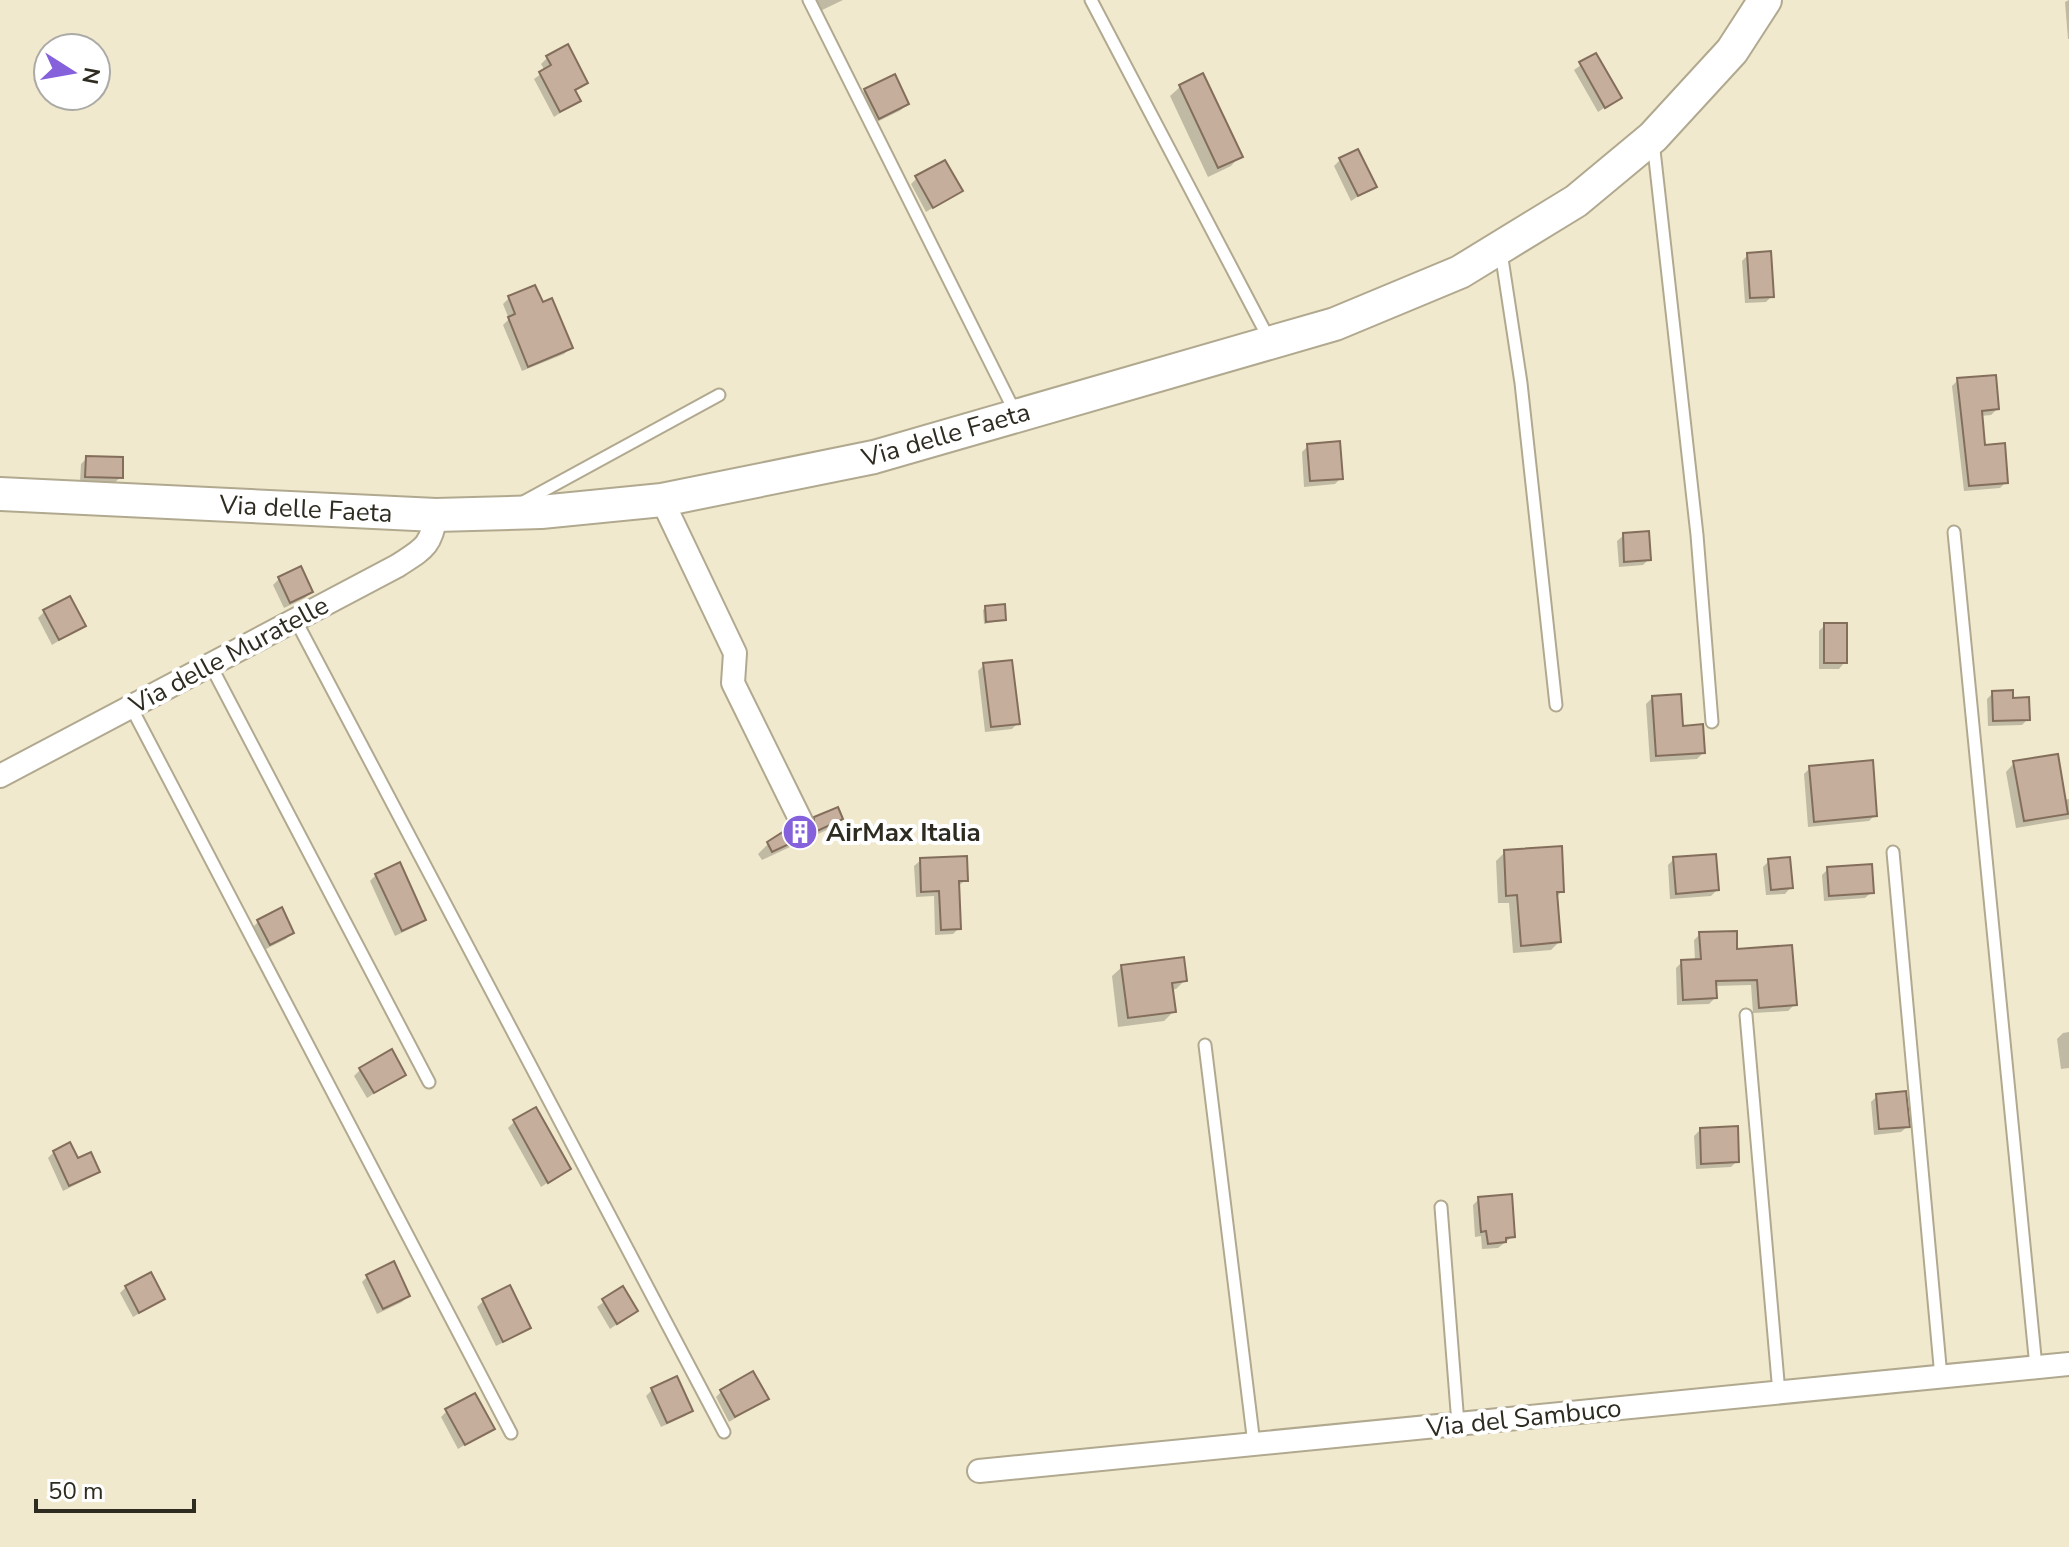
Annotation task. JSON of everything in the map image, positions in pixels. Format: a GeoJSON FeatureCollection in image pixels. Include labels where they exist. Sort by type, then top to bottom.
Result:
{"type":"FeatureCollection","features":[{"type":"Feature","properties":{"kind":"street","name":"Via delle Faeta"},"geometry":{"type":"LineString","coordinates":[[0,494],[436,515],[541,512],[662,500],[874,457],[1335,324],[1446,278],[1576,201],[1653,137],[1732,51],[1765,0]]}},
{"type":"Feature","properties":{"kind":"street"},"geometry":{"type":"LineString","coordinates":[[662,500],[735,653],[733,683],[801,821]]}},
{"type":"Feature","properties":{"kind":"street","name":"Via delle Muratelle"},"geometry":{"type":"LineString","coordinates":[[0,776],[211,666],[421,551],[433,536],[436,515]]}},
{"type":"Feature","properties":{"kind":"street","name":"Via del Sambuco"},"geometry":{"type":"LineString","coordinates":[[979,1471],[2069,1364]]}},
{"type":"Feature","properties":{"kind":"lane"},"geometry":{"type":"LineString","coordinates":[[809,0],[1017,416]]}},
{"type":"Feature","properties":{"kind":"lane"},"geometry":{"type":"LineString","coordinates":[[1091,0],[1271,342]]}},
{"type":"Feature","properties":{"kind":"lane"},"geometry":{"type":"LineString","coordinates":[[1653,137],[1697,535],[1712,722]]}},
{"type":"Feature","properties":{"kind":"lane"},"geometry":{"type":"LineString","coordinates":[[1500,248],[1521,383],[1556,705]]}},
{"type":"Feature","properties":{"kind":"lane"},"geometry":{"type":"LineString","coordinates":[[502,513],[719,395]]}},
{"type":"Feature","properties":{"kind":"lane"},"geometry":{"type":"LineString","coordinates":[[1954,532],[2036,1367]]}},
{"type":"Feature","properties":{"kind":"lane"},"geometry":{"type":"LineString","coordinates":[[295,618],[724,1432]]}},
{"type":"Feature","properties":{"kind":"lane"},"geometry":{"type":"LineString","coordinates":[[211,666],[429,1082]]}},
{"type":"Feature","properties":{"kind":"lane"},"geometry":{"type":"LineString","coordinates":[[131,707],[511,1433]]}},
{"type":"Feature","properties":{"kind":"lane"},"geometry":{"type":"LineString","coordinates":[[1893,852],[1941,1377]]}},
{"type":"Feature","properties":{"kind":"lane"},"geometry":{"type":"LineString","coordinates":[[1746,1015],[1779,1393]]}},
{"type":"Feature","properties":{"kind":"lane"},"geometry":{"type":"LineString","coordinates":[[1205,1045],[1254,1444]]}},
{"type":"Feature","properties":{"kind":"lane"},"geometry":{"type":"LineString","coordinates":[[1441,1207],[1458,1424]]}},
{"type":"Feature","properties":{"kind":"building"},"geometry":{"type":"Polygon","coordinates":[[[568,44],[588,83],[575,90],[581,101],[560,112],[539,72],[551,65],[546,56],[568,44]]]}},
{"type":"Feature","properties":{"kind":"building"},"geometry":{"type":"Polygon","coordinates":[[[1596,53],[1622,98],[1605,108],[1579,62],[1596,53]]]}},
{"type":"Feature","properties":{"kind":"building"},"geometry":{"type":"Polygon","coordinates":[[[1203,73],[1243,157],[1218,168],[1179,85],[1203,73]]]}},
{"type":"Feature","properties":{"kind":"building"},"geometry":{"type":"Polygon","coordinates":[[[895,74],[909,104],[879,119],[864,89],[895,74]]]}},
{"type":"Feature","properties":{"kind":"building"},"geometry":{"type":"Polygon","coordinates":[[[1358,149],[1377,187],[1358,196],[1339,158],[1358,149]]]}},
{"type":"Feature","properties":{"kind":"building"},"geometry":{"type":"Polygon","coordinates":[[[945,160],[963,191],[933,208],[915,176],[945,160]]]}},
{"type":"Feature","properties":{"kind":"building"},"geometry":{"type":"Polygon","coordinates":[[[1771,251],[1774,297],[1750,298],[1747,253],[1771,251]]]}},
{"type":"Feature","properties":{"kind":"building"},"geometry":{"type":"Polygon","coordinates":[[[535,285],[543,302],[552,298],[573,348],[528,367],[508,317],[515,314],[508,296],[535,285]]]}},
{"type":"Feature","properties":{"kind":"building"},"geometry":{"type":"Polygon","coordinates":[[[1996,375],[1999,409],[1982,411],[1985,445],[2005,443],[2008,483],[1969,486],[1957,378],[1996,375]]]}},
{"type":"Feature","properties":{"kind":"building"},"geometry":{"type":"Polygon","coordinates":[[[1340,441],[1343,479],[1310,481],[1307,444],[1340,441]]]}},
{"type":"Feature","properties":{"kind":"building"},"geometry":{"type":"Polygon","coordinates":[[[86,456],[123,457],[123,478],[85,477],[86,456]]]}},
{"type":"Feature","properties":{"kind":"building"},"geometry":{"type":"Polygon","coordinates":[[[1649,531],[1651,560],[1624,562],[1623,533],[1649,531]]]}},
{"type":"Feature","properties":{"kind":"building"},"geometry":{"type":"Polygon","coordinates":[[[301,566],[313,592],[290,603],[278,577],[301,566]]]}},
{"type":"Feature","properties":{"kind":"building"},"geometry":{"type":"Polygon","coordinates":[[[70,596],[86,626],[59,640],[43,610],[70,596]]]}},
{"type":"Feature","properties":{"kind":"building"},"geometry":{"type":"Polygon","coordinates":[[[1005,604],[1006,620],[986,622],[985,606],[1005,604]]]}},
{"type":"Feature","properties":{"kind":"building"},"geometry":{"type":"Polygon","coordinates":[[[1824,623],[1847,623],[1847,663],[1824,663],[1824,623]]]}},
{"type":"Feature","properties":{"kind":"building"},"geometry":{"type":"Polygon","coordinates":[[[1012,660],[1020,724],[991,727],[983,663],[1012,660]]]}},
{"type":"Feature","properties":{"kind":"building"},"geometry":{"type":"Polygon","coordinates":[[[2013,690],[2013,698],[2029,697],[2030,720],[1993,721],[1992,691],[2013,690]]]}},
{"type":"Feature","properties":{"kind":"building"},"geometry":{"type":"Polygon","coordinates":[[[1681,694],[1683,726],[1703,724],[1705,753],[1656,756],[1652,696],[1681,694]]]}},
{"type":"Feature","properties":{"kind":"building"},"geometry":{"type":"Polygon","coordinates":[[[2058,754],[2068,814],[2024,821],[2013,761],[2058,754]]]}},
{"type":"Feature","properties":{"kind":"building"},"geometry":{"type":"Polygon","coordinates":[[[1873,760],[1877,816],[1814,822],[1809,766],[1873,760]]]}},
{"type":"Feature","properties":{"kind":"building"},"geometry":{"type":"Polygon","coordinates":[[[838,807],[843,819],[772,852],[767,842],[789,828],[799,835],[808,833],[813,828],[814,817],[838,807]]]}},
{"type":"Feature","properties":{"kind":"building"},"geometry":{"type":"Polygon","coordinates":[[[1562,846],[1564,892],[1557,892],[1561,942],[1521,946],[1517,895],[1506,896],[1504,850],[1562,846]]]}},
{"type":"Feature","properties":{"kind":"building"},"geometry":{"type":"Polygon","coordinates":[[[1716,854],[1719,890],[1676,894],[1673,857],[1716,854]]]}},
{"type":"Feature","properties":{"kind":"building"},"geometry":{"type":"Polygon","coordinates":[[[967,856],[968,881],[959,881],[961,929],[941,930],[939,891],[921,892],[920,858],[967,856]]]}},
{"type":"Feature","properties":{"kind":"building"},"geometry":{"type":"Polygon","coordinates":[[[1790,857],[1793,888],[1771,890],[1768,859],[1790,857]]]}},
{"type":"Feature","properties":{"kind":"building"},"geometry":{"type":"Polygon","coordinates":[[[400,862],[426,920],[402,931],[375,874],[400,862]]]}},
{"type":"Feature","properties":{"kind":"building"},"geometry":{"type":"Polygon","coordinates":[[[1872,864],[1874,893],[1829,896],[1827,867],[1872,864]]]}},
{"type":"Feature","properties":{"kind":"building"},"geometry":{"type":"Polygon","coordinates":[[[282,907],[294,933],[270,945],[257,920],[282,907]]]}},
{"type":"Feature","properties":{"kind":"building"},"geometry":{"type":"Polygon","coordinates":[[[1737,931],[1737,949],[1792,945],[1797,1005],[1759,1008],[1757,980],[1716,981],[1717,998],[1683,1000],[1681,960],[1701,959],[1699,932],[1737,931]]]}},
{"type":"Feature","properties":{"kind":"building"},"geometry":{"type":"Polygon","coordinates":[[[1184,957],[1187,981],[1172,983],[1176,1012],[1128,1018],[1121,965],[1184,957]]]}},
{"type":"Feature","properties":{"kind":"building"},"geometry":{"type":"Polygon","coordinates":[[[392,1049],[406,1075],[374,1093],[359,1068],[392,1049]]]}},
{"type":"Feature","properties":{"kind":"building"},"geometry":{"type":"Polygon","coordinates":[[[1906,1091],[1910,1127],[1879,1129],[1876,1094],[1906,1091]]]}},
{"type":"Feature","properties":{"kind":"building"},"geometry":{"type":"Polygon","coordinates":[[[536,1107],[571,1169],[548,1183],[513,1120],[536,1107]]]}},
{"type":"Feature","properties":{"kind":"building"},"geometry":{"type":"Polygon","coordinates":[[[1738,1126],[1739,1162],[1701,1164],[1700,1128],[1738,1126]]]}},
{"type":"Feature","properties":{"kind":"building"},"geometry":{"type":"Polygon","coordinates":[[[70,1142],[78,1158],[91,1152],[100,1172],[69,1186],[53,1151],[70,1142]]]}},
{"type":"Feature","properties":{"kind":"building"},"geometry":{"type":"Polygon","coordinates":[[[1512,1194],[1515,1237],[1506,1238],[1506,1242],[1488,1244],[1486,1231],[1481,1232],[1478,1197],[1512,1194]]]}},
{"type":"Feature","properties":{"kind":"building"},"geometry":{"type":"Polygon","coordinates":[[[394,1261],[410,1296],[383,1309],[366,1275],[394,1261]]]}},
{"type":"Feature","properties":{"kind":"building"},"geometry":{"type":"Polygon","coordinates":[[[151,1272],[165,1299],[139,1313],[125,1286],[151,1272]]]}},
{"type":"Feature","properties":{"kind":"building"},"geometry":{"type":"Polygon","coordinates":[[[510,1285],[531,1328],[503,1342],[482,1299],[510,1285]]]}},
{"type":"Feature","properties":{"kind":"building"},"geometry":{"type":"Polygon","coordinates":[[[623,1286],[638,1311],[617,1324],[602,1299],[623,1286]]]}},
{"type":"Feature","properties":{"kind":"building"},"geometry":{"type":"Polygon","coordinates":[[[753,1371],[769,1399],[735,1417],[720,1390],[753,1371]]]}},
{"type":"Feature","properties":{"kind":"building"},"geometry":{"type":"Polygon","coordinates":[[[677,1376],[693,1411],[667,1423],[651,1388],[677,1376]]]}},
{"type":"Feature","properties":{"kind":"building"},"geometry":{"type":"Polygon","coordinates":[[[475,1393],[495,1429],[465,1445],[445,1409],[475,1393]]]}},
{"type":"Feature","properties":{"kind":"place","name":"AirMax Italia"},"geometry":{"type":"Point","coordinates":[800,832]}}]}
